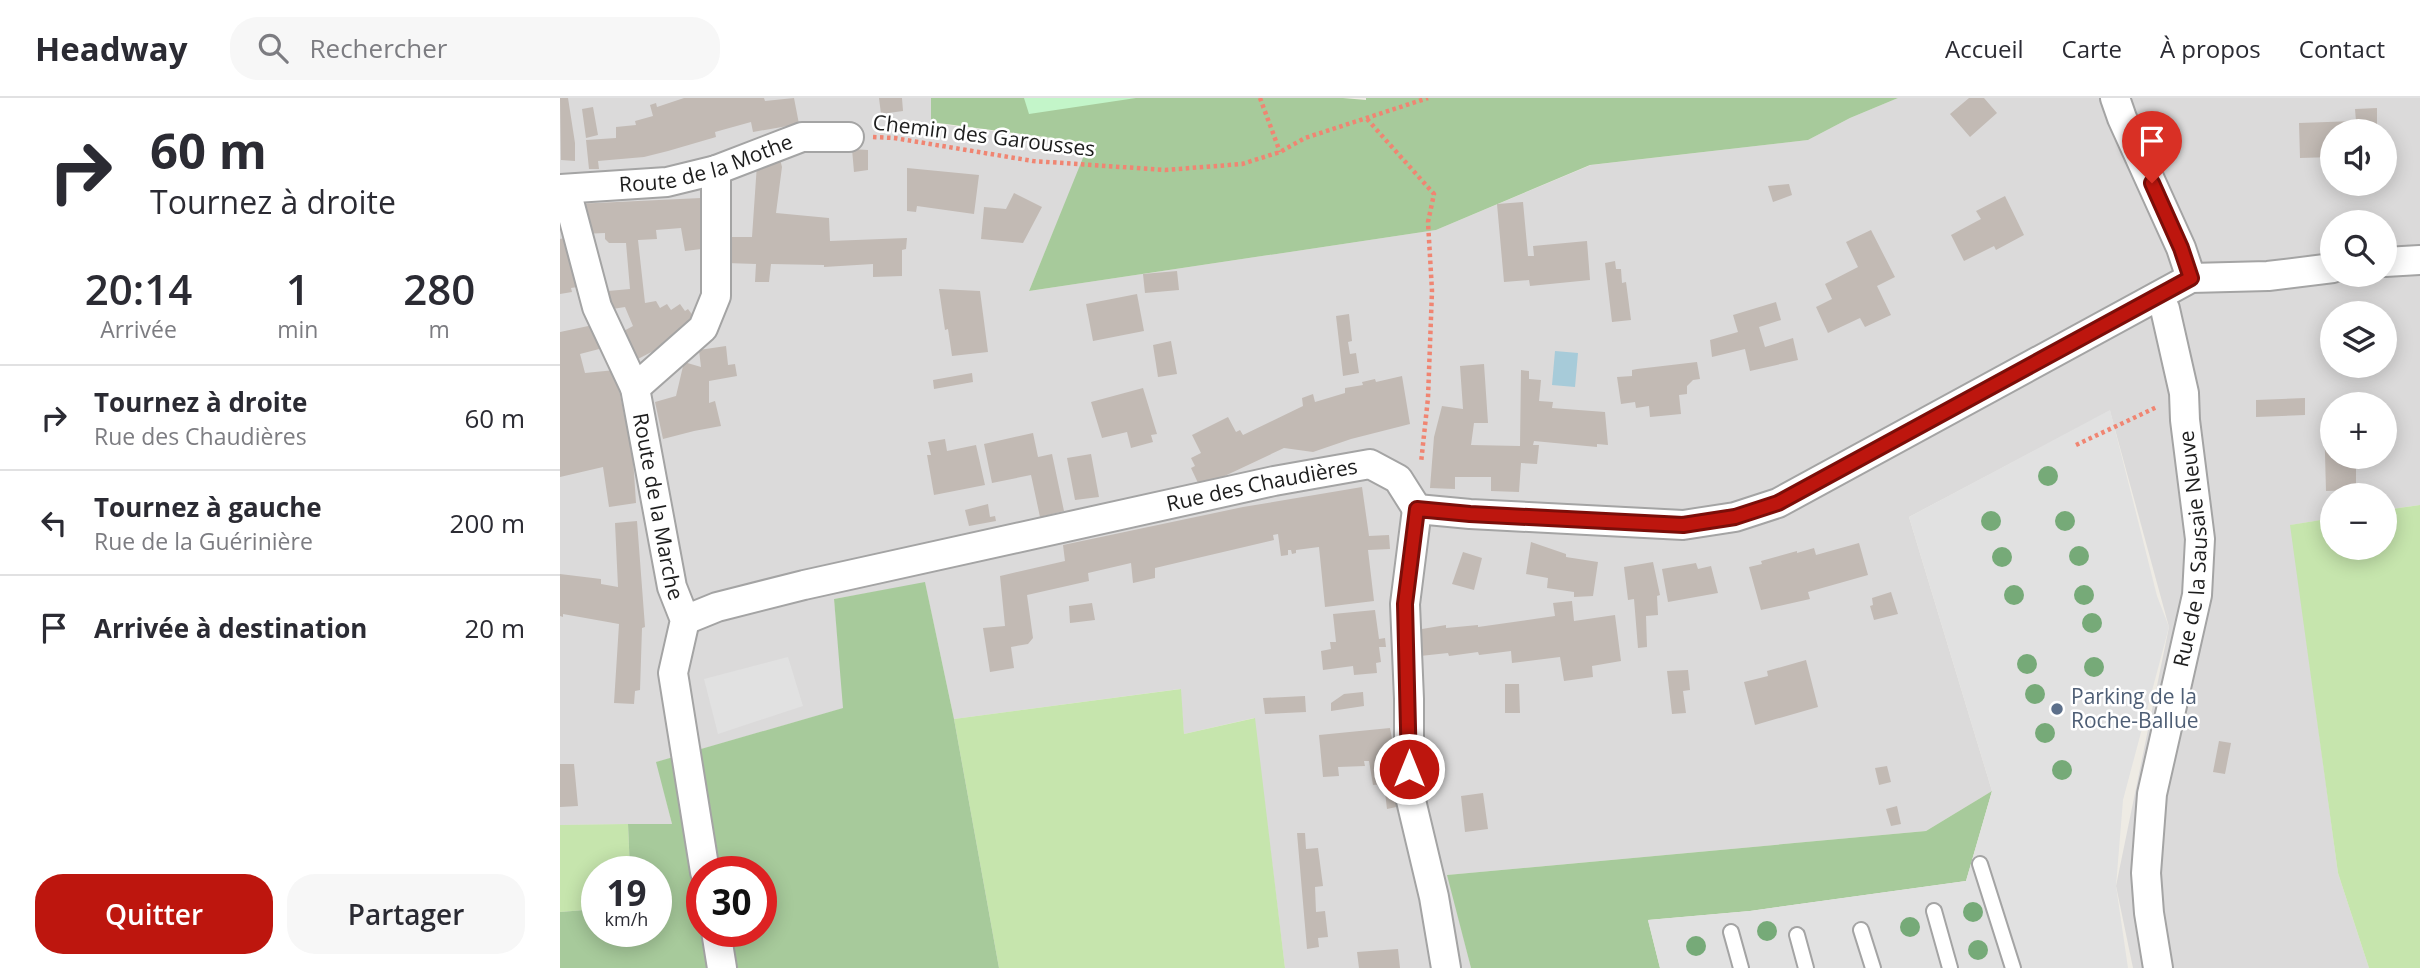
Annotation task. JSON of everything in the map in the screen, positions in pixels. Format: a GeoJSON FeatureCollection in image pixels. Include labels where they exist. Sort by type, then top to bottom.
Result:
{"type":"FeatureCollection","features":[{"type":"Feature","properties":{"kind":"street"},"geometry":{"type":"LineString","coordinates":[[2115,98],[2181,248],[2191,278]]}},
{"type":"Feature","properties":{"kind":"street","name":"Route de la Mothe"},"geometry":{"type":"LineString","coordinates":[[563,189],[667,182],[716,170],[802,137],[849,136]]}},
{"type":"Feature","properties":{"kind":"street","name":"Route de la Marche"},"geometry":{"type":"LineString","coordinates":[[702,856],[673,673],[685,620],[672,587],[635,388],[703,328],[716,296],[716,170]]}},
{"type":"Feature","properties":{"kind":"street"},"geometry":{"type":"LineString","coordinates":[[563,189],[597,307],[635,388]]}},
{"type":"Feature","properties":{"kind":"street"},"geometry":{"type":"LineString","coordinates":[[2397,261],[2420,260]]}},
{"type":"Feature","properties":{"kind":"street"},"geometry":{"type":"LineString","coordinates":[[1446,968],[1434,897],[1409,792],[1405,604],[1417,509],[1683,525],[1735,517],[1778,503],[2191,278],[2267,276],[2320,270]]}},
{"type":"Feature","properties":{"kind":"street","name":"Rue de la Sausaie Neuve"},"geometry":{"type":"LineString","coordinates":[[2158,968],[2146,873],[2152,794],[2197,595],[2200,539],[2184,393],[2165,309],[2159,296]]}},
{"type":"Feature","properties":{"kind":"street","name":"Rue des Chaudières"},"geometry":{"type":"LineString","coordinates":[[685,620],[717,607],[817,583],[1274,481],[1370,464],[1398,479],[1417,509]]}},
{"type":"Feature","properties":{"kind":"street"},"geometry":{"type":"LineString","coordinates":[[719,947],[722,968]]}},
{"type":"Feature","properties":{"kind":"lane"},"geometry":{"type":"LineString","coordinates":[[1980,864],[2012,968]]}},
{"type":"Feature","properties":{"kind":"lane"},"geometry":{"type":"LineString","coordinates":[[1934,911],[1950,968]]}},
{"type":"Feature","properties":{"kind":"lane"},"geometry":{"type":"LineString","coordinates":[[1861,930],[1873,968]]}},
{"type":"Feature","properties":{"kind":"lane"},"geometry":{"type":"LineString","coordinates":[[1731,932],[1741,968]]}},
{"type":"Feature","properties":{"kind":"lane"},"geometry":{"type":"LineString","coordinates":[[1797,935],[1806,968]]}},
{"type":"Feature","properties":{"kind":"path"},"geometry":{"type":"LineString","coordinates":[[1260,98],[1280,152]]}},
{"type":"Feature","properties":{"kind":"path","name":"Chemin des Garousses"},"geometry":{"type":"LineString","coordinates":[[849,136],[894,138],[1033,161],[1166,170],[1241,164],[1280,152],[1306,138],[1428,98]]}},
{"type":"Feature","properties":{"kind":"path"},"geometry":{"type":"LineString","coordinates":[[1367,119],[1434,194],[1428,222],[1432,291],[1428,398],[1417,509]]}},
{"type":"Feature","properties":{"kind":"path"},"geometry":{"type":"LineString","coordinates":[[2076,445],[2184,393]]}},
{"type":"Feature","properties":{"kind":"shaded area"},"geometry":{"type":"Polygon","coordinates":[[[560,98],[931,98],[931,123],[1090,143],[1029,291],[1436,230],[1591,165],[1808,140],[1850,118],[1898,98],[2420,98],[2420,505],[2397,508],[2397,483],[2320,483],[2320,520],[2291,525],[2338,873],[2369,968],[2133,968],[2116,886],[2169,627],[2110,411],[1909,517],[1992,791],[1926,831],[1448,875],[1471,968],[1285,968],[1254,718],[1184,734],[1180,689],[954,719],[925,583],[834,599],[844,708],[657,762],[672,824],[560,825],[560,98]]]}},
{"type":"Feature","properties":{"kind":"shaded area","name":"Parking de la Roche-Ballue"},"geometry":{"type":"Polygon","coordinates":[[[2110,410],[2157,596],[2169,627],[2123,800],[2116,886],[2128,968],[1660,968],[1648,920],[1750,911],[1966,881],[1992,791],[1909,517],[2110,410]]]}},
{"type":"Feature","properties":{"kind":"shaded area"},"geometry":{"type":"Polygon","coordinates":[[[788,657],[803,706],[718,734],[704,679],[788,657]]]}},
{"type":"Feature","properties":{"kind":"green space"},"geometry":{"type":"Polygon","coordinates":[[[931,98],[1898,98],[1850,118],[1808,140],[1590,165],[1436,230],[1029,291],[1089,143],[931,122],[931,98]]]}},
{"type":"Feature","properties":{"kind":"green space"},"geometry":{"type":"Polygon","coordinates":[[[1024,98],[1136,98],[1029,114],[1024,98]]]}},
{"type":"Feature","properties":{"kind":"green space"},"geometry":{"type":"Polygon","coordinates":[[[2420,505],[2420,968],[2369,968],[2338,873],[2290,525],[2320,520],[2320,560],[2397,560],[2397,508],[2420,505]]]}},
{"type":"Feature","properties":{"kind":"green space"},"geometry":{"type":"Polygon","coordinates":[[[925,582],[954,719],[999,968],[560,968],[560,912],[581,910],[581,947],[672,947],[672,856],[629,856],[628,824],[672,824],[656,762],[843,708],[834,599],[925,582]]]}},
{"type":"Feature","properties":{"kind":"green space"},"geometry":{"type":"Polygon","coordinates":[[[1181,689],[1184,734],[1255,718],[1285,968],[999,968],[954,719],[1181,689]]]}},
{"type":"Feature","properties":{"kind":"green space"},"geometry":{"type":"Polygon","coordinates":[[[1992,791],[1966,881],[1750,911],[1648,920],[1660,968],[1471,968],[1447,875],[1926,831],[1992,791]]]}},
{"type":"Feature","properties":{"kind":"green space"},"geometry":{"type":"Polygon","coordinates":[[[628,824],[629,856],[581,856],[581,910],[560,912],[560,825],[628,824]]]}},
{"type":"Feature","properties":{"kind":"water"},"geometry":{"type":"Polygon","coordinates":[[[1555,351],[1578,353],[1575,387],[1552,385],[1555,351]]]}},
{"type":"Feature","properties":{"kind":"building"},"geometry":{"type":"Polygon","coordinates":[[[560,98],[568,98],[575,161],[561,160],[560,98]]]}},
{"type":"Feature","properties":{"kind":"building"},"geometry":{"type":"Polygon","coordinates":[[[684,98],[764,98],[765,101],[794,98],[799,124],[753,132],[751,122],[715,132],[716,137],[668,151],[644,157],[598,161],[599,169],[589,169],[586,140],[616,138],[616,127],[636,125],[635,121],[653,116],[650,105],[656,103],[657,107],[684,98]]]}},
{"type":"Feature","properties":{"kind":"building"},"geometry":{"type":"Polygon","coordinates":[[[879,98],[902,98],[903,111],[881,114],[879,98]]]}},
{"type":"Feature","properties":{"kind":"building"},"geometry":{"type":"Polygon","coordinates":[[[1969,98],[1984,98],[1997,113],[1970,137],[1950,114],[1969,98]]]}},
{"type":"Feature","properties":{"kind":"building"},"geometry":{"type":"Polygon","coordinates":[[[593,107],[598,135],[586,138],[582,109],[593,107]]]}},
{"type":"Feature","properties":{"kind":"building"},"geometry":{"type":"Polygon","coordinates":[[[2377,108],[2377,119],[2356,119],[2355,109],[2377,108]]]}},
{"type":"Feature","properties":{"kind":"building"},"geometry":{"type":"Polygon","coordinates":[[[2320,122],[2320,157],[2300,158],[2299,123],[2320,122]]]}},
{"type":"Feature","properties":{"kind":"building"},"geometry":{"type":"Polygon","coordinates":[[[852,149],[868,150],[868,170],[854,172],[852,149]]]}},
{"type":"Feature","properties":{"kind":"building"},"geometry":{"type":"Polygon","coordinates":[[[779,155],[782,167],[776,213],[829,218],[830,241],[907,238],[906,249],[902,250],[902,276],[873,277],[873,264],[824,267],[771,264],[769,282],[755,282],[756,264],[726,263],[726,237],[752,237],[757,164],[779,155]]]}},
{"type":"Feature","properties":{"kind":"building"},"geometry":{"type":"Polygon","coordinates":[[[907,168],[979,175],[974,214],[917,206],[916,212],[907,211],[907,168]]]}},
{"type":"Feature","properties":{"kind":"building"},"geometry":{"type":"Polygon","coordinates":[[[1789,184],[1792,195],[1773,202],[1768,186],[1789,184]]]}},
{"type":"Feature","properties":{"kind":"building"},"geometry":{"type":"Polygon","coordinates":[[[1014,193],[1042,207],[1023,243],[981,239],[984,207],[1006,209],[1014,193]]]}},
{"type":"Feature","properties":{"kind":"building"},"geometry":{"type":"Polygon","coordinates":[[[2005,196],[2024,235],[1996,250],[1994,246],[1964,261],[1951,235],[1981,219],[1976,211],[2005,196]]]}},
{"type":"Feature","properties":{"kind":"building"},"geometry":{"type":"Polygon","coordinates":[[[701,198],[709,230],[710,248],[685,251],[681,228],[656,230],[657,239],[638,240],[645,303],[656,301],[660,308],[667,304],[671,310],[680,304],[685,311],[688,309],[697,321],[663,346],[636,360],[620,333],[633,326],[625,307],[606,310],[602,287],[607,286],[608,291],[630,289],[626,243],[609,243],[605,239],[605,233],[582,234],[575,204],[701,198]]]}},
{"type":"Feature","properties":{"kind":"building"},"geometry":{"type":"Polygon","coordinates":[[[1523,202],[1528,256],[1534,256],[1533,246],[1587,241],[1590,280],[1530,286],[1529,280],[1504,282],[1497,204],[1523,202]]]}},
{"type":"Feature","properties":{"kind":"building"},"geometry":{"type":"Polygon","coordinates":[[[1871,230],[1895,277],[1877,286],[1891,315],[1865,327],[1860,318],[1828,333],[1816,307],[1832,299],[1825,284],[1858,267],[1846,242],[1871,230]]]}},
{"type":"Feature","properties":{"kind":"building"},"geometry":{"type":"Polygon","coordinates":[[[569,237],[584,286],[571,288],[572,292],[560,294],[560,239],[569,237]]]}},
{"type":"Feature","properties":{"kind":"building"},"geometry":{"type":"Polygon","coordinates":[[[1615,261],[1616,269],[1621,269],[1622,283],[1626,282],[1631,320],[1612,322],[1605,263],[1615,261]]]}},
{"type":"Feature","properties":{"kind":"building"},"geometry":{"type":"Polygon","coordinates":[[[1177,271],[1179,290],[1145,293],[1143,274],[1177,271]]]}},
{"type":"Feature","properties":{"kind":"building"},"geometry":{"type":"Polygon","coordinates":[[[939,289],[980,291],[988,352],[952,356],[939,289]]]}},
{"type":"Feature","properties":{"kind":"building"},"geometry":{"type":"Polygon","coordinates":[[[1137,294],[1144,331],[1093,341],[1086,304],[1137,294]]]}},
{"type":"Feature","properties":{"kind":"building"},"geometry":{"type":"Polygon","coordinates":[[[1776,302],[1781,320],[1759,327],[1765,347],[1793,338],[1798,360],[1750,371],[1745,349],[1712,357],[1710,340],[1738,332],[1733,315],[1776,302]]]}},
{"type":"Feature","properties":{"kind":"building"},"geometry":{"type":"Polygon","coordinates":[[[1349,314],[1352,341],[1348,342],[1350,354],[1356,353],[1359,373],[1343,376],[1336,316],[1349,314]]]}},
{"type":"Feature","properties":{"kind":"building"},"geometry":{"type":"Polygon","coordinates":[[[593,325],[603,348],[580,354],[585,373],[615,370],[633,458],[636,503],[609,507],[603,467],[560,477],[560,332],[593,325]]]}},
{"type":"Feature","properties":{"kind":"building"},"geometry":{"type":"Polygon","coordinates":[[[1171,341],[1177,374],[1158,377],[1153,345],[1171,341]]]}},
{"type":"Feature","properties":{"kind":"building"},"geometry":{"type":"Polygon","coordinates":[[[726,346],[728,365],[735,364],[737,376],[709,381],[709,403],[715,401],[721,426],[663,439],[655,402],[676,396],[684,362],[701,367],[699,350],[726,346]]]}},
{"type":"Feature","properties":{"kind":"building"},"geometry":{"type":"Polygon","coordinates":[[[1697,362],[1700,379],[1693,380],[1687,386],[1687,394],[1679,395],[1681,414],[1650,417],[1649,406],[1636,408],[1635,402],[1621,404],[1617,377],[1632,376],[1632,370],[1637,369],[1697,362]]]}},
{"type":"Feature","properties":{"kind":"building"},"geometry":{"type":"Polygon","coordinates":[[[1484,364],[1488,423],[1474,423],[1471,445],[1520,446],[1521,370],[1529,371],[1529,379],[1541,380],[1539,401],[1553,402],[1552,408],[1605,412],[1608,445],[1597,444],[1597,447],[1534,441],[1533,445],[1539,445],[1537,464],[1521,463],[1519,492],[1491,491],[1491,477],[1455,477],[1455,489],[1430,488],[1434,437],[1442,406],[1463,409],[1460,366],[1484,364]]]}},
{"type":"Feature","properties":{"kind":"building"},"geometry":{"type":"Polygon","coordinates":[[[972,373],[973,382],[934,389],[933,380],[972,373]]]}},
{"type":"Feature","properties":{"kind":"building"},"geometry":{"type":"Polygon","coordinates":[[[1402,376],[1410,424],[1313,452],[1284,448],[1214,481],[1213,479],[1198,483],[1191,468],[1195,466],[1191,458],[1201,453],[1192,435],[1228,417],[1236,432],[1240,430],[1243,435],[1303,406],[1302,398],[1313,394],[1315,402],[1345,393],[1345,388],[1363,385],[1362,382],[1402,376]]]}},
{"type":"Feature","properties":{"kind":"building"},"geometry":{"type":"Polygon","coordinates":[[[1143,388],[1157,434],[1151,435],[1153,442],[1131,448],[1127,432],[1102,438],[1091,402],[1143,388]]]}},
{"type":"Feature","properties":{"kind":"building"},"geometry":{"type":"Polygon","coordinates":[[[2305,398],[2305,415],[2256,417],[2256,400],[2305,398]]]}},
{"type":"Feature","properties":{"kind":"building"},"geometry":{"type":"Polygon","coordinates":[[[1033,433],[1038,457],[1052,454],[1064,511],[1040,517],[1031,475],[992,483],[984,444],[1033,433]]]}},
{"type":"Feature","properties":{"kind":"building"},"geometry":{"type":"Polygon","coordinates":[[[945,439],[947,451],[976,445],[985,485],[934,495],[927,455],[931,455],[928,442],[945,439]]]}},
{"type":"Feature","properties":{"kind":"building"},"geometry":{"type":"Polygon","coordinates":[[[1091,454],[1099,497],[1075,500],[1067,458],[1091,454]]]}},
{"type":"Feature","properties":{"kind":"building"},"geometry":{"type":"Polygon","coordinates":[[[2325,469],[2356,469],[2356,483],[2326,483],[2325,469]]]}},
{"type":"Feature","properties":{"kind":"building"},"geometry":{"type":"Polygon","coordinates":[[[1362,487],[1369,536],[1389,535],[1390,549],[1368,550],[1374,601],[1325,607],[1319,547],[1296,550],[1296,553],[1292,554],[1291,550],[1288,550],[1288,555],[1281,556],[1278,534],[1273,535],[1274,540],[1155,568],[1155,578],[1133,583],[1131,563],[1088,573],[1089,581],[1027,595],[1033,638],[1028,644],[1011,647],[1014,668],[990,672],[983,628],[1005,626],[1000,576],[1065,561],[1063,545],[1243,507],[1362,487]]]}},
{"type":"Feature","properties":{"kind":"building"},"geometry":{"type":"Polygon","coordinates":[[[988,504],[990,517],[995,516],[996,521],[969,526],[965,510],[988,504]]]}},
{"type":"Feature","properties":{"kind":"building"},"geometry":{"type":"Polygon","coordinates":[[[637,521],[645,627],[642,628],[640,690],[635,691],[634,704],[614,703],[619,624],[563,614],[563,617],[560,616],[560,574],[601,579],[601,584],[618,587],[615,523],[637,521]]]}},
{"type":"Feature","properties":{"kind":"building"},"geometry":{"type":"Polygon","coordinates":[[[1531,542],[1566,554],[1566,557],[1598,562],[1593,596],[1574,597],[1574,592],[1547,588],[1548,578],[1526,574],[1531,542]]]}},
{"type":"Feature","properties":{"kind":"building"},"geometry":{"type":"Polygon","coordinates":[[[1859,543],[1868,575],[1808,592],[1810,599],[1761,610],[1749,567],[1797,551],[1814,548],[1816,555],[1859,543]]]}},
{"type":"Feature","properties":{"kind":"building"},"geometry":{"type":"Polygon","coordinates":[[[1463,552],[1482,558],[1474,590],[1452,584],[1463,552]]]}},
{"type":"Feature","properties":{"kind":"building"},"geometry":{"type":"Polygon","coordinates":[[[1653,562],[1660,595],[1657,596],[1658,615],[1646,616],[1647,647],[1638,648],[1634,599],[1628,600],[1624,567],[1653,562]]]}},
{"type":"Feature","properties":{"kind":"building"},"geometry":{"type":"Polygon","coordinates":[[[1696,563],[1698,569],[1711,566],[1718,593],[1668,602],[1662,569],[1696,563]]]}},
{"type":"Feature","properties":{"kind":"building"},"geometry":{"type":"Polygon","coordinates":[[[1891,592],[1898,614],[1874,620],[1870,606],[1873,605],[1872,598],[1891,592]]]}},
{"type":"Feature","properties":{"kind":"building"},"geometry":{"type":"Polygon","coordinates":[[[1572,601],[1574,621],[1615,615],[1621,661],[1592,666],[1593,677],[1564,681],[1560,657],[1512,663],[1511,651],[1479,655],[1478,652],[1420,656],[1422,629],[1446,625],[1446,628],[1478,627],[1555,616],[1553,603],[1572,601]]]}},
{"type":"Feature","properties":{"kind":"building"},"geometry":{"type":"Polygon","coordinates":[[[1092,603],[1095,620],[1070,623],[1069,606],[1092,603]]]}},
{"type":"Feature","properties":{"kind":"building"},"geometry":{"type":"Polygon","coordinates":[[[1375,610],[1379,639],[1385,638],[1386,647],[1379,647],[1381,662],[1376,663],[1377,673],[1354,675],[1353,666],[1323,670],[1321,651],[1331,649],[1330,642],[1336,642],[1333,614],[1375,610]]]}},
{"type":"Feature","properties":{"kind":"building"},"geometry":{"type":"Polygon","coordinates":[[[1806,660],[1818,707],[1755,725],[1744,682],[1768,676],[1767,671],[1806,660]]]}},
{"type":"Feature","properties":{"kind":"building"},"geometry":{"type":"Polygon","coordinates":[[[1688,670],[1690,690],[1683,691],[1686,713],[1672,714],[1667,671],[1688,670]]]}},
{"type":"Feature","properties":{"kind":"building"},"geometry":{"type":"Polygon","coordinates":[[[1505,684],[1519,684],[1520,713],[1505,713],[1505,684]]]}},
{"type":"Feature","properties":{"kind":"building"},"geometry":{"type":"Polygon","coordinates":[[[1363,692],[1364,706],[1331,711],[1331,703],[1344,694],[1363,692]]]}},
{"type":"Feature","properties":{"kind":"building"},"geometry":{"type":"Polygon","coordinates":[[[1305,696],[1306,712],[1265,714],[1263,698],[1305,696]]]}},
{"type":"Feature","properties":{"kind":"building"},"geometry":{"type":"Polygon","coordinates":[[[1390,728],[1402,795],[1401,806],[1387,809],[1384,784],[1373,785],[1369,761],[1364,761],[1365,766],[1338,767],[1339,776],[1323,777],[1319,735],[1390,728]]]}},
{"type":"Feature","properties":{"kind":"building"},"geometry":{"type":"Polygon","coordinates":[[[2219,741],[2231,743],[2225,774],[2213,772],[2219,741]]]}},
{"type":"Feature","properties":{"kind":"building"},"geometry":{"type":"Polygon","coordinates":[[[560,764],[574,764],[578,806],[560,807],[560,764]]]}},
{"type":"Feature","properties":{"kind":"building"},"geometry":{"type":"Polygon","coordinates":[[[1887,766],[1891,782],[1879,785],[1875,768],[1887,766]]]}},
{"type":"Feature","properties":{"kind":"building"},"geometry":{"type":"Polygon","coordinates":[[[1483,793],[1488,829],[1465,832],[1461,796],[1483,793]]]}},
{"type":"Feature","properties":{"kind":"building"},"geometry":{"type":"Polygon","coordinates":[[[1897,806],[1901,824],[1891,826],[1886,809],[1897,806]]]}},
{"type":"Feature","properties":{"kind":"building"},"geometry":{"type":"Polygon","coordinates":[[[1297,833],[1305,833],[1306,849],[1318,848],[1323,886],[1315,887],[1316,912],[1325,911],[1328,937],[1318,938],[1319,947],[1307,949],[1297,833]]]}},
{"type":"Feature","properties":{"kind":"building"},"geometry":{"type":"Polygon","coordinates":[[[1398,949],[1400,968],[1359,968],[1357,952],[1398,949]]]}},
{"type":"Feature","properties":{"kind":"place","name":"Parking de la Roche-Ballue"},"geometry":{"type":"Point","coordinates":[2057,709]}},
{"type":"Feature","properties":{"kind":"route"},"geometry":{"type":"LineString","coordinates":[[1409,769],[1405,604],[1417,509],[1683,525],[1735,517],[1778,503],[2191,278],[2181,248],[2152,183]]}}]}
